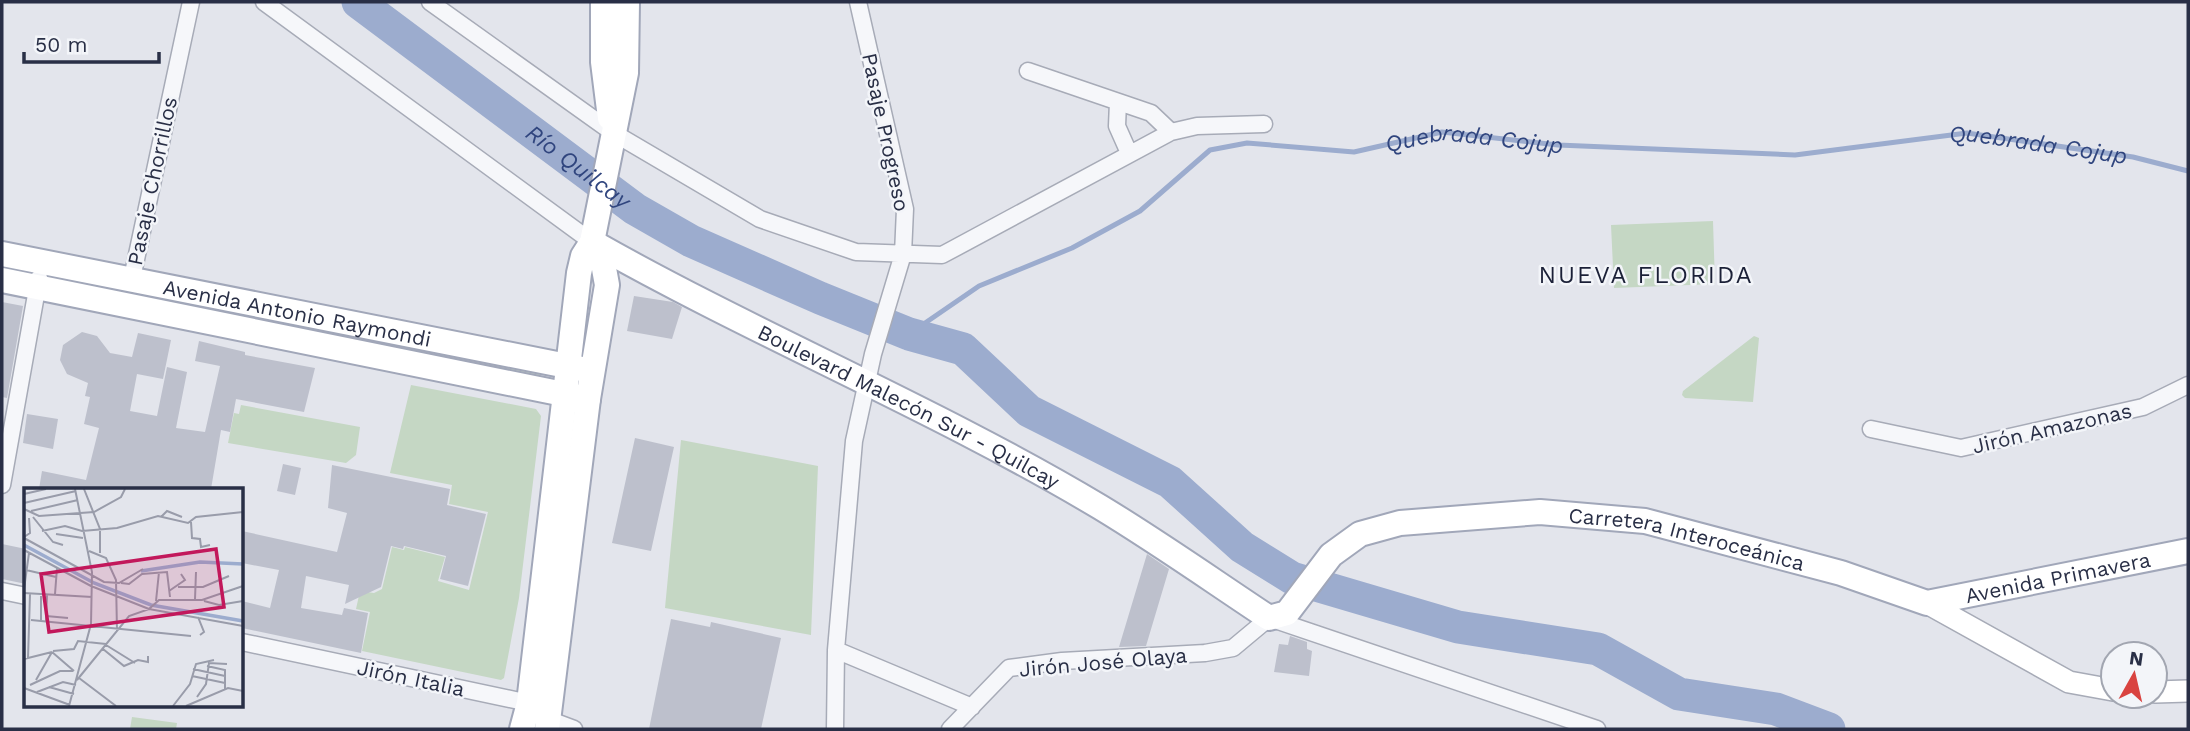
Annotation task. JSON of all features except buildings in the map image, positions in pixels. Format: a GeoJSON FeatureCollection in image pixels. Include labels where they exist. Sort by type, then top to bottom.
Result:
{"type":"FeatureCollection","features":[{"type":"Feature","properties":{"kind":"main road"},"geometry":{"type":"LineString","coordinates":[[603,2],[603,62],[610,143]]}},
{"type":"Feature","properties":{"kind":"main road"},"geometry":{"type":"LineString","coordinates":[[522,729],[529,703],[581,369],[607,285],[594,232],[626,73],[626,2]]}},
{"type":"Feature","properties":{"kind":"main road","name":"Boulevard Malecón Sur - Quilcay"},"geometry":{"type":"LineString","coordinates":[[594,232],[674,289],[866,381],[1100,507],[1278,615]]}},
{"type":"Feature","properties":{"kind":"main road","name":"Avenida Antonio Raymondi"},"geometry":{"type":"LineString","coordinates":[[2,254],[581,369]]}},
{"type":"Feature","properties":{"kind":"main road","name":"Avenida Antonio Raymondi"},"geometry":{"type":"LineString","coordinates":[[2,280],[577,396]]}},
{"type":"Feature","properties":{"kind":"main road"},"geometry":{"type":"LineString","coordinates":[[548,725],[577,396]]}},
{"type":"Feature","properties":{"kind":"main road","name":"Carretera Interoceánica"},"geometry":{"type":"LineString","coordinates":[[1278,615],[1331,555],[1360,534],[1400,523],[1553,513],[1645,521],[1841,573],[1927,603]]}},
{"type":"Feature","properties":{"kind":"main road","name":"Avenida Primavera"},"geometry":{"type":"LineString","coordinates":[[1927,603],[2188,551]]}},
{"type":"Feature","properties":{"kind":"street","name":"Pasaje Chorrillos"},"geometry":{"type":"LineString","coordinates":[[131,278],[191,2]]}},
{"type":"Feature","properties":{"kind":"street","name":"Boulevard Malecón Sur - Quilcay"},"geometry":{"type":"LineString","coordinates":[[264,2],[594,232]]}},
{"type":"Feature","properties":{"kind":"street"},"geometry":{"type":"LineString","coordinates":[[430,2],[610,143],[760,219],[900,265],[942,255],[1171,132],[1197,126],[1264,124]]}},
{"type":"Feature","properties":{"kind":"street","name":"Pasaje Progreso"},"geometry":{"type":"LineString","coordinates":[[858,2],[905,209],[900,265],[866,381]]}},
{"type":"Feature","properties":{"kind":"street"},"geometry":{"type":"LineString","coordinates":[[1028,71],[1151,113],[1171,132]]}},
{"type":"Feature","properties":{"kind":"street"},"geometry":{"type":"LineString","coordinates":[[1118,102],[1118,126],[1129,153]]}},
{"type":"Feature","properties":{"kind":"street"},"geometry":{"type":"LineString","coordinates":[[2,485],[42,261]]}},
{"type":"Feature","properties":{"kind":"street"},"geometry":{"type":"LineString","coordinates":[[835,729],[836,650],[854,441],[866,381]]}},
{"type":"Feature","properties":{"kind":"street","name":"Jirón Amazonas"},"geometry":{"type":"LineString","coordinates":[[1871,429],[1961,448],[2143,407],[2188,385]]}},
{"type":"Feature","properties":{"kind":"street"},"geometry":{"type":"LineString","coordinates":[[2,591],[24,596]]}},
{"type":"Feature","properties":{"kind":"street","name":"Carretera Interoceánica"},"geometry":{"type":"LineString","coordinates":[[1927,603],[2069,681],[2099,687]]}},
{"type":"Feature","properties":{"kind":"street","name":"Boulevard Malecón Sur - Quilcay"},"geometry":{"type":"LineString","coordinates":[[1278,615],[1597,729]]}},
{"type":"Feature","properties":{"kind":"street","name":"Jirón José Olaya"},"geometry":{"type":"LineString","coordinates":[[950,729],[1009,668],[1062,661],[1224,650],[1233,648],[1278,615]]}},
{"type":"Feature","properties":{"kind":"street","name":"Jirón Italia"},"geometry":{"type":"LineString","coordinates":[[243,642],[529,703],[548,725],[574,729]]}},
{"type":"Feature","properties":{"kind":"street"},"geometry":{"type":"LineString","coordinates":[[836,650],[972,707]]}},
{"type":"Feature","properties":{"kind":"street"},"geometry":{"type":"LineString","coordinates":[[2169,692],[2188,691]]}},
{"type":"Feature","properties":{"kind":"green space"},"geometry":{"type":"Polygon","coordinates":[[[1713,221],[1715,284],[1614,288],[1611,225],[1713,221]]]}},
{"type":"Feature","properties":{"kind":"green space"},"geometry":{"type":"Polygon","coordinates":[[[58,268],[542,367],[540,377],[53,278],[58,268]]]}},
{"type":"Feature","properties":{"kind":"green space"},"geometry":{"type":"Polygon","coordinates":[[[1754,336],[1759,338],[1753,402],[1685,398],[1682,395],[1683,391],[1754,336]]]}},
{"type":"Feature","properties":{"kind":"green space"},"geometry":{"type":"Polygon","coordinates":[[[411,385],[536,409],[541,416],[519,598],[504,678],[501,680],[362,651],[370,612],[356,609],[360,591],[374,593],[382,589],[392,547],[404,550],[405,547],[445,557],[438,581],[469,590],[488,512],[449,504],[452,485],[390,473],[411,385]]]}},
{"type":"Feature","properties":{"kind":"green space"},"geometry":{"type":"Polygon","coordinates":[[[241,405],[360,427],[356,455],[346,463],[228,443],[234,413],[239,414],[241,405]]]}},
{"type":"Feature","properties":{"kind":"green space"},"geometry":{"type":"Polygon","coordinates":[[[681,440],[818,466],[811,635],[665,608],[681,440]]]}},
{"type":"Feature","properties":{"kind":"green space"},"geometry":{"type":"Polygon","coordinates":[[[132,717],[177,723],[176,729],[130,729],[132,717]]]}},
{"type":"Feature","properties":{"kind":"waterway","name":"Río Quilcay"},"geometry":{"type":"LineString","coordinates":[[358,2],[635,209],[691,241],[820,298],[909,334],[963,349],[1029,411],[1170,482],[1242,547],[1292,578],[1458,627],[1598,649],[1679,694],[1776,709],[1829,729]]}},
{"type":"Feature","properties":{"kind":"waterway","name":"Quebrada Cojup"},"geometry":{"type":"LineString","coordinates":[[909,334],[979,286],[1072,248],[1140,211],[1210,150],[1247,143],[1354,152],[1442,132],[1558,145],[1795,155],[1967,133],[2133,157],[2188,171]]}},
{"type":"Feature","properties":{"kind":"district","name":"NUEVA FLORIDA"},"geometry":{"type":"Point","coordinates":[1646,275]}}]}
